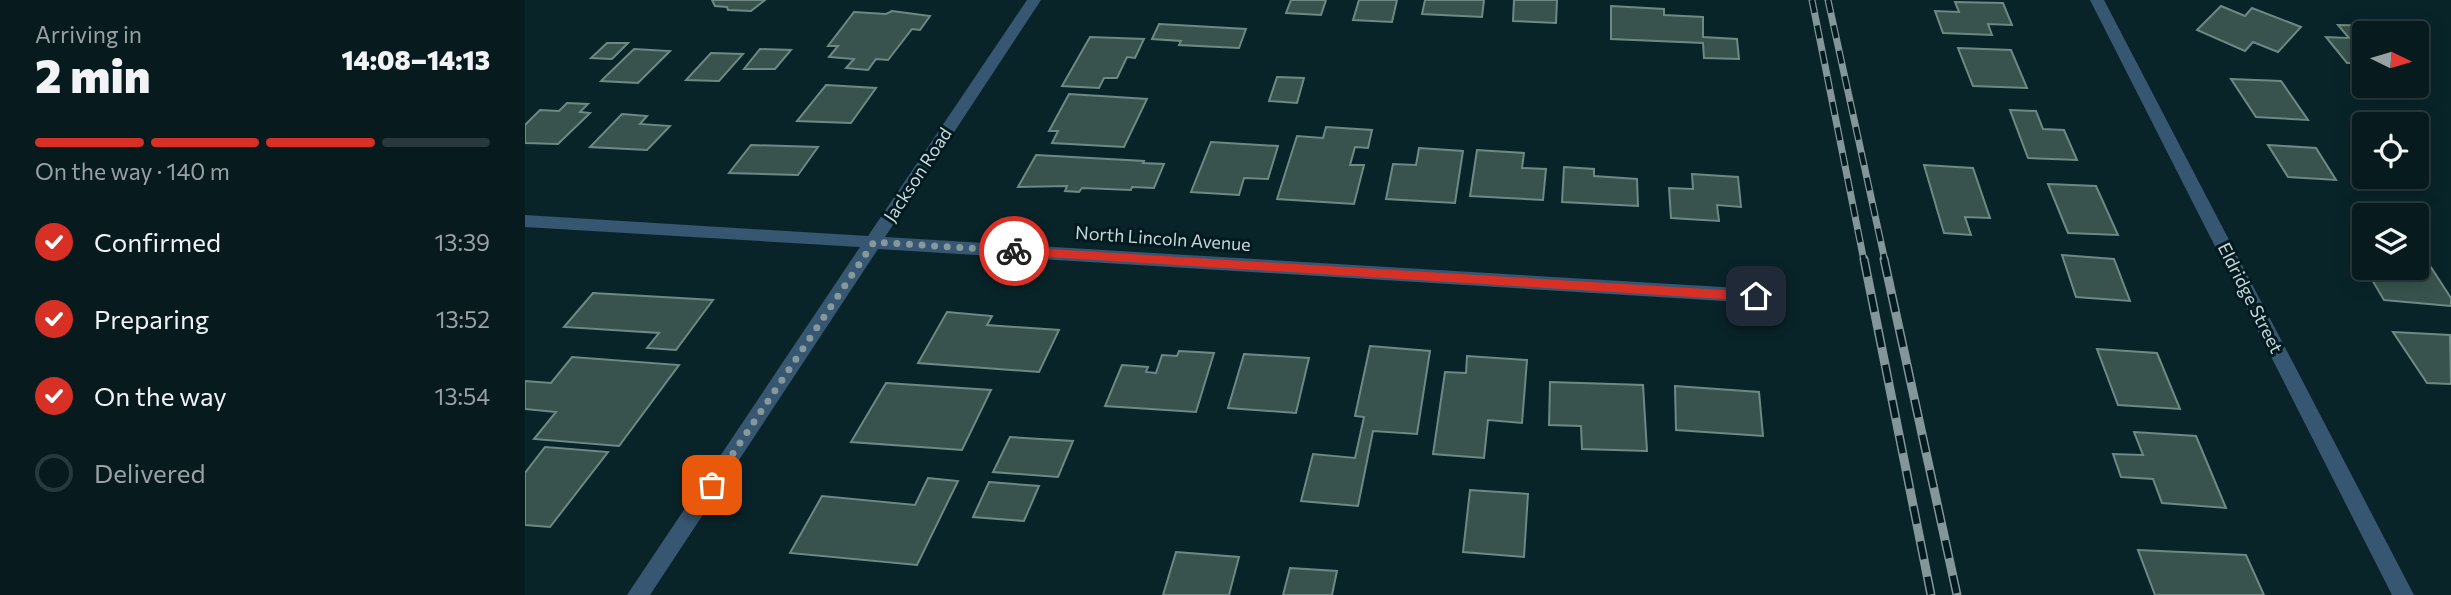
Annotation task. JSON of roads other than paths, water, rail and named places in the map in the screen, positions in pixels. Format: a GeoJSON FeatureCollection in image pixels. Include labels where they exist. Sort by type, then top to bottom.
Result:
{"type":"FeatureCollection","features":[{"type":"Feature","properties":{"kind":"street","name":"Jackson Road"},"geometry":{"type":"LineString","coordinates":[[638,595],[1034,0]]}},
{"type":"Feature","properties":{"kind":"street","name":"Eldridge Street"},"geometry":{"type":"LineString","coordinates":[[2097,0],[2403,595]]}},
{"type":"Feature","properties":{"kind":"street","name":"North Lincoln Avenue"},"geometry":{"type":"LineString","coordinates":[[525,221],[1756,296]]}},
{"type":"Feature","properties":{"kind":"railway"},"geometry":{"type":"LineString","coordinates":[[1812,0],[1864,261]]}},
{"type":"Feature","properties":{"kind":"railway"},"geometry":{"type":"LineString","coordinates":[[1828,0],[1885,261]]}},
{"type":"Feature","properties":{"kind":"railway"},"geometry":{"type":"LineString","coordinates":[[1864,259],[1931,595]]}},
{"type":"Feature","properties":{"kind":"railway"},"geometry":{"type":"LineString","coordinates":[[1884,259],[1957,595]]}}]}
